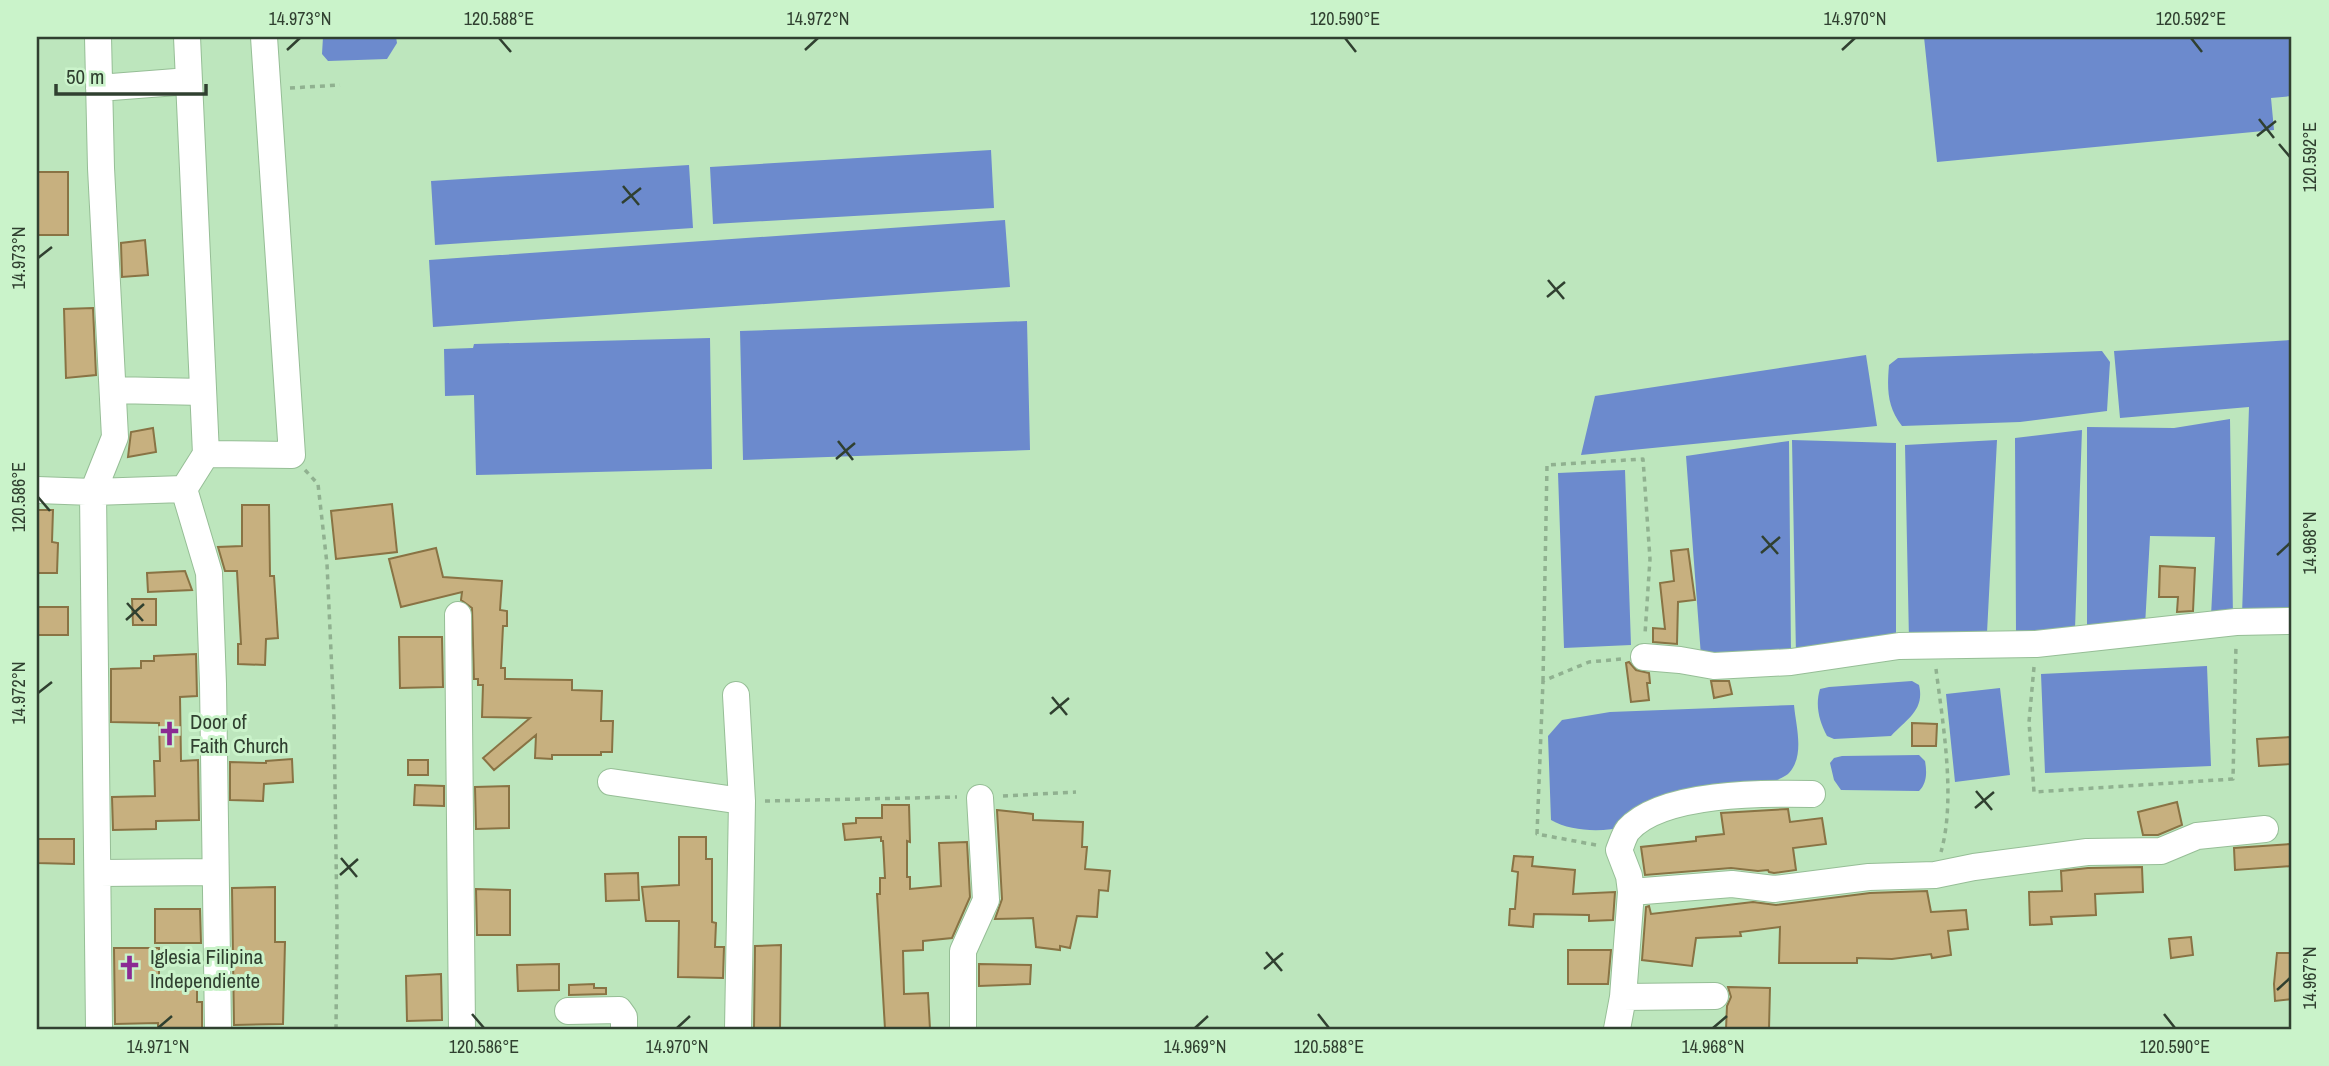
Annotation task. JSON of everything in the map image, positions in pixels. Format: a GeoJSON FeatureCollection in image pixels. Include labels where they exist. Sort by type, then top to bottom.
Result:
{"type":"FeatureCollection","features":[{"type":"Feature","properties":{"kind":"street"},"geometry":{"type":"LineString","coordinates":[[98,37],[115,437],[93,492],[99,1029]]}},
{"type":"Feature","properties":{"kind":"street"},"geometry":{"type":"LineString","coordinates":[[187,37],[206,454],[184,489],[209,573],[218,1029]]}},
{"type":"Feature","properties":{"kind":"street"},"geometry":{"type":"LineString","coordinates":[[206,454],[292,455],[264,37]]}},
{"type":"Feature","properties":{"kind":"street"},"geometry":{"type":"LineString","coordinates":[[99,88],[189,80]]}},
{"type":"Feature","properties":{"kind":"street"},"geometry":{"type":"LineString","coordinates":[[113,390],[204,392]]}},
{"type":"Feature","properties":{"kind":"street"},"geometry":{"type":"LineString","coordinates":[[37,490],[93,492],[184,489]]}},
{"type":"Feature","properties":{"kind":"street"},"geometry":{"type":"LineString","coordinates":[[458,615],[462,1029]]}},
{"type":"Feature","properties":{"kind":"street"},"geometry":{"type":"LineString","coordinates":[[1644,657],[1714,666],[1791,662],[1899,646],[2036,644],[2236,622],[2292,621]]}},
{"type":"Feature","properties":{"kind":"street"},"geometry":{"type":"LineString","coordinates":[[736,695],[742,801],[738,1029]]}},
{"type":"Feature","properties":{"kind":"street"},"geometry":{"type":"LineString","coordinates":[[611,782],[742,801]]}},
{"type":"Feature","properties":{"kind":"street"},"geometry":{"type":"LineString","coordinates":[[1617,1029],[1623,997],[1631,892],[1629,876],[1619,850],[1626,831],[1648,814],[1695,801],[1762,793],[1812,794]]}},
{"type":"Feature","properties":{"kind":"street"},"geometry":{"type":"LineString","coordinates":[[963,1029],[963,951],[986,900],[980,798]]}},
{"type":"Feature","properties":{"kind":"street"},"geometry":{"type":"LineString","coordinates":[[1631,892],[1732,884],[1774,889],[1870,877],[1935,875],[2087,852],[2161,851],[2197,836],[2266,829]]}},
{"type":"Feature","properties":{"kind":"street"},"geometry":{"type":"LineString","coordinates":[[99,873],[215,872]]}},
{"type":"Feature","properties":{"kind":"street"},"geometry":{"type":"LineString","coordinates":[[1623,997],[1715,996]]}},
{"type":"Feature","properties":{"kind":"street"},"geometry":{"type":"LineString","coordinates":[[568,1012],[619,1010],[624,1017],[624,1029]]}},
{"type":"Feature","properties":{"kind":"path"},"geometry":{"type":"LineString","coordinates":[[267,90],[340,85]]}},
{"type":"Feature","properties":{"kind":"path"},"geometry":{"type":"LineString","coordinates":[[292,455],[318,484],[327,564],[334,717],[336,1029]]}},
{"type":"Feature","properties":{"kind":"path"},"geometry":{"type":"LineString","coordinates":[[1543,681],[1589,662],[1644,657],[1650,559],[1643,459],[1547,465],[1537,834],[1619,850]]}},
{"type":"Feature","properties":{"kind":"path"},"geometry":{"type":"LineString","coordinates":[[2036,644],[2029,722],[2034,792],[2233,779],[2236,622]]}},
{"type":"Feature","properties":{"kind":"path"},"geometry":{"type":"LineString","coordinates":[[1934,647],[1944,741],[1948,828],[1935,875]]}},
{"type":"Feature","properties":{"kind":"path"},"geometry":{"type":"LineString","coordinates":[[742,801],[790,802],[914,796],[980,798],[1076,792]]}},
{"type":"Feature","properties":{"kind":"water"},"geometry":{"type":"Polygon","coordinates":[[[323,37],[396,37],[397,43],[387,59],[328,61],[322,54],[323,37]]]}},
{"type":"Feature","properties":{"kind":"water"},"geometry":{"type":"Polygon","coordinates":[[[1924,37],[2292,37],[2292,96],[2271,98],[2274,130],[1937,162],[1924,37]]]}},
{"type":"Feature","properties":{"kind":"water"},"geometry":{"type":"Polygon","coordinates":[[[991,150],[994,208],[713,224],[710,167],[991,150]]]}},
{"type":"Feature","properties":{"kind":"water"},"geometry":{"type":"Polygon","coordinates":[[[689,165],[693,228],[435,245],[431,181],[689,165]]]}},
{"type":"Feature","properties":{"kind":"water"},"geometry":{"type":"Polygon","coordinates":[[[1005,220],[1010,287],[433,327],[429,260],[1005,220]]]}},
{"type":"Feature","properties":{"kind":"water"},"geometry":{"type":"Polygon","coordinates":[[[1027,321],[1030,450],[743,460],[740,331],[1027,321]]]}},
{"type":"Feature","properties":{"kind":"water"},"geometry":{"type":"Polygon","coordinates":[[[710,338],[712,469],[476,475],[474,395],[445,396],[444,349],[473,348],[474,344],[710,338]]]}},
{"type":"Feature","properties":{"kind":"water"},"geometry":{"type":"Polygon","coordinates":[[[2292,340],[2292,613],[2242,615],[2249,407],[2120,418],[2114,351],[2292,340]]]}},
{"type":"Feature","properties":{"kind":"water"},"geometry":{"type":"Polygon","coordinates":[[[2102,351],[2110,362],[2107,411],[2020,422],[1902,426],[1891,405],[1888,390],[1889,365],[1898,358],[2102,351]]]}},
{"type":"Feature","properties":{"kind":"water"},"geometry":{"type":"Polygon","coordinates":[[[1866,355],[1877,426],[1581,455],[1595,396],[1866,355]]]}},
{"type":"Feature","properties":{"kind":"water"},"geometry":{"type":"Polygon","coordinates":[[[2230,419],[2233,617],[2211,616],[2215,537],[2150,536],[2145,626],[2087,629],[2087,427],[2174,428],[2230,419]]]}},
{"type":"Feature","properties":{"kind":"water"},"geometry":{"type":"Polygon","coordinates":[[[2082,430],[2075,629],[2016,633],[2015,438],[2082,430]]]}},
{"type":"Feature","properties":{"kind":"water"},"geometry":{"type":"Polygon","coordinates":[[[1792,440],[1896,443],[1896,637],[1796,655],[1792,440]]]}},
{"type":"Feature","properties":{"kind":"water"},"geometry":{"type":"Polygon","coordinates":[[[1997,440],[1987,633],[1909,640],[1905,445],[1997,440]]]}},
{"type":"Feature","properties":{"kind":"water"},"geometry":{"type":"Polygon","coordinates":[[[1789,441],[1791,654],[1701,656],[1686,456],[1789,441]]]}},
{"type":"Feature","properties":{"kind":"water"},"geometry":{"type":"Polygon","coordinates":[[[1625,470],[1631,645],[1564,648],[1558,473],[1625,470]]]}},
{"type":"Feature","properties":{"kind":"water"},"geometry":{"type":"Polygon","coordinates":[[[2207,666],[2211,766],[2045,773],[2041,674],[2207,666]]]}},
{"type":"Feature","properties":{"kind":"water"},"geometry":{"type":"Polygon","coordinates":[[[1912,681],[1919,685],[1917,708],[1891,736],[1834,739],[1827,736],[1819,713],[1820,689],[1912,681]]]}},
{"type":"Feature","properties":{"kind":"water"},"geometry":{"type":"Polygon","coordinates":[[[2000,688],[2010,775],[1955,782],[1946,694],[2000,688]]]}},
{"type":"Feature","properties":{"kind":"water"},"geometry":{"type":"Polygon","coordinates":[[[1794,705],[1797,758],[1789,773],[1779,779],[1712,803],[1616,829],[1578,829],[1551,820],[1548,736],[1562,720],[1610,712],[1794,705]]]}},
{"type":"Feature","properties":{"kind":"water"},"geometry":{"type":"Polygon","coordinates":[[[1919,755],[1925,761],[1926,773],[1924,784],[1919,791],[1841,790],[1834,780],[1830,763],[1834,758],[1842,756],[1919,755]]]}},
{"type":"Feature","properties":{"kind":"building"},"geometry":{"type":"Polygon","coordinates":[[[37,172],[68,172],[68,235],[37,235],[37,172]]]}},
{"type":"Feature","properties":{"kind":"building"},"geometry":{"type":"Polygon","coordinates":[[[145,240],[148,275],[122,277],[121,243],[145,240]]]}},
{"type":"Feature","properties":{"kind":"building"},"geometry":{"type":"Polygon","coordinates":[[[93,308],[96,375],[66,378],[64,309],[93,308]]]}},
{"type":"Feature","properties":{"kind":"building"},"geometry":{"type":"Polygon","coordinates":[[[153,428],[156,452],[128,457],[131,432],[153,428]]]}},
{"type":"Feature","properties":{"kind":"building"},"geometry":{"type":"Polygon","coordinates":[[[392,504],[397,552],[336,559],[331,511],[392,504]]]}},
{"type":"Feature","properties":{"kind":"building"},"geometry":{"type":"Polygon","coordinates":[[[242,505],[269,505],[270,576],[274,576],[278,638],[266,639],[265,665],[238,664],[238,644],[241,644],[237,571],[225,571],[218,547],[242,546],[242,505]]]}},
{"type":"Feature","properties":{"kind":"building"},"geometry":{"type":"Polygon","coordinates":[[[37,510],[53,510],[52,542],[58,543],[57,573],[37,573],[37,510]]]}},
{"type":"Feature","properties":{"kind":"building"},"geometry":{"type":"Polygon","coordinates":[[[436,548],[443,577],[502,581],[500,610],[507,611],[507,626],[503,626],[501,668],[505,668],[505,679],[572,680],[572,690],[602,691],[601,721],[613,721],[612,752],[601,752],[601,755],[552,755],[552,759],[535,758],[536,735],[494,770],[483,758],[530,718],[482,717],[483,685],[478,685],[478,679],[474,679],[472,608],[461,600],[462,592],[401,607],[389,559],[436,548]]]}},
{"type":"Feature","properties":{"kind":"building"},"geometry":{"type":"Polygon","coordinates":[[[1688,549],[1695,600],[1678,602],[1677,644],[1653,642],[1653,628],[1665,629],[1660,583],[1674,581],[1671,551],[1688,549]]]}},
{"type":"Feature","properties":{"kind":"building"},"geometry":{"type":"Polygon","coordinates":[[[2160,566],[2195,568],[2193,611],[2177,612],[2178,597],[2159,597],[2160,566]]]}},
{"type":"Feature","properties":{"kind":"building"},"geometry":{"type":"Polygon","coordinates":[[[185,571],[192,590],[148,592],[147,573],[185,571]]]}},
{"type":"Feature","properties":{"kind":"building"},"geometry":{"type":"Polygon","coordinates":[[[132,599],[156,599],[156,625],[133,625],[132,599]]]}},
{"type":"Feature","properties":{"kind":"building"},"geometry":{"type":"Polygon","coordinates":[[[37,607],[68,607],[68,635],[37,635],[37,607]]]}},
{"type":"Feature","properties":{"kind":"building"},"geometry":{"type":"Polygon","coordinates":[[[399,637],[442,637],[443,687],[400,688],[399,637]]]}},
{"type":"Feature","properties":{"kind":"building"},"geometry":{"type":"Polygon","coordinates":[[[196,654],[197,696],[180,697],[181,761],[198,760],[199,820],[156,821],[156,829],[113,830],[112,797],[155,796],[154,761],[160,761],[159,723],[111,722],[111,669],[141,668],[141,661],[154,661],[154,656],[196,654]]]}},
{"type":"Feature","properties":{"kind":"building"},"geometry":{"type":"Polygon","coordinates":[[[1629,662],[1636,670],[1649,673],[1649,700],[1631,702],[1626,663],[1629,662]]]}},
{"type":"Feature","properties":{"kind":"building"},"geometry":{"type":"Polygon","coordinates":[[[1711,681],[1729,681],[1732,694],[1714,698],[1711,681]]]}},
{"type":"Feature","properties":{"kind":"building"},"geometry":{"type":"Polygon","coordinates":[[[1912,723],[1937,724],[1936,746],[1912,746],[1912,723]]]}},
{"type":"Feature","properties":{"kind":"building"},"geometry":{"type":"Polygon","coordinates":[[[2291,737],[2292,764],[2259,766],[2257,739],[2291,737]]]}},
{"type":"Feature","properties":{"kind":"building"},"geometry":{"type":"Polygon","coordinates":[[[292,759],[293,782],[264,784],[263,801],[230,800],[230,762],[266,763],[292,759]]]}},
{"type":"Feature","properties":{"kind":"building"},"geometry":{"type":"Polygon","coordinates":[[[408,760],[428,760],[428,775],[408,775],[408,760]]]}},
{"type":"Feature","properties":{"kind":"building"},"geometry":{"type":"Polygon","coordinates":[[[415,785],[444,786],[444,806],[414,805],[415,785]]]}},
{"type":"Feature","properties":{"kind":"building"},"geometry":{"type":"Polygon","coordinates":[[[509,786],[509,828],[476,829],[475,787],[509,786]]]}},
{"type":"Feature","properties":{"kind":"building"},"geometry":{"type":"Polygon","coordinates":[[[2177,802],[2182,825],[2158,835],[2143,835],[2138,812],[2177,802]]]}},
{"type":"Feature","properties":{"kind":"building"},"geometry":{"type":"Polygon","coordinates":[[[882,805],[909,805],[907,877],[910,877],[910,889],[941,886],[939,843],[967,842],[970,897],[952,938],[923,941],[923,950],[903,951],[904,994],[928,993],[930,1029],[885,1029],[877,894],[880,894],[880,878],[885,878],[883,841],[881,837],[845,840],[843,824],[856,823],[856,818],[882,818],[882,805]]]}},
{"type":"Feature","properties":{"kind":"building"},"geometry":{"type":"Polygon","coordinates":[[[1788,809],[1790,822],[1822,818],[1826,844],[1793,848],[1796,870],[1774,873],[1768,870],[1731,868],[1645,875],[1641,847],[1696,841],[1696,837],[1724,834],[1721,813],[1788,809]]]}},
{"type":"Feature","properties":{"kind":"building"},"geometry":{"type":"Polygon","coordinates":[[[997,810],[1033,814],[1033,820],[1083,822],[1082,847],[1087,847],[1085,869],[1110,871],[1108,891],[1099,890],[1097,917],[1077,916],[1070,948],[1060,946],[1060,950],[1036,947],[1033,918],[995,919],[1002,899],[997,810]]]}},
{"type":"Feature","properties":{"kind":"building"},"geometry":{"type":"Polygon","coordinates":[[[679,837],[706,837],[706,859],[712,859],[712,922],[716,923],[715,947],[724,947],[723,978],[678,977],[679,921],[646,921],[642,887],[679,885],[679,837]]]}},
{"type":"Feature","properties":{"kind":"building"},"geometry":{"type":"Polygon","coordinates":[[[37,839],[74,839],[74,864],[37,863],[37,839]]]}},
{"type":"Feature","properties":{"kind":"building"},"geometry":{"type":"Polygon","coordinates":[[[2290,844],[2292,866],[2235,870],[2234,848],[2290,844]]]}},
{"type":"Feature","properties":{"kind":"building"},"geometry":{"type":"Polygon","coordinates":[[[1514,856],[1533,857],[1532,866],[1575,870],[1573,894],[1615,892],[1613,920],[1589,921],[1589,915],[1534,914],[1533,927],[1509,925],[1510,909],[1515,909],[1518,872],[1512,871],[1514,856]]]}},
{"type":"Feature","properties":{"kind":"building"},"geometry":{"type":"Polygon","coordinates":[[[2142,867],[2143,892],[2095,894],[2096,915],[2051,917],[2052,924],[2030,925],[2029,892],[2062,891],[2061,871],[2142,867]]]}},
{"type":"Feature","properties":{"kind":"building"},"geometry":{"type":"Polygon","coordinates":[[[638,873],[639,900],[606,901],[605,874],[638,873]]]}},
{"type":"Feature","properties":{"kind":"building"},"geometry":{"type":"Polygon","coordinates":[[[275,887],[275,942],[285,942],[283,1024],[234,1025],[232,888],[275,887]]]}},
{"type":"Feature","properties":{"kind":"building"},"geometry":{"type":"Polygon","coordinates":[[[476,889],[510,890],[510,935],[477,935],[476,889]]]}},
{"type":"Feature","properties":{"kind":"building"},"geometry":{"type":"Polygon","coordinates":[[[1927,891],[1931,912],[1966,910],[1968,929],[1948,931],[1951,955],[1932,958],[1931,954],[1892,959],[1857,958],[1857,963],[1779,963],[1780,927],[1740,932],[1741,936],[1696,938],[1692,966],[1642,960],[1646,907],[1649,906],[1651,914],[1753,902],[1776,905],[1870,893],[1927,891]]]}},
{"type":"Feature","properties":{"kind":"building"},"geometry":{"type":"Polygon","coordinates":[[[155,909],[200,909],[201,943],[155,943],[155,909]]]}},
{"type":"Feature","properties":{"kind":"building"},"geometry":{"type":"Polygon","coordinates":[[[2191,937],[2193,955],[2171,958],[2169,939],[2191,937]]]}},
{"type":"Feature","properties":{"kind":"building"},"geometry":{"type":"Polygon","coordinates":[[[781,945],[780,1029],[754,1029],[755,946],[781,945]]]}},
{"type":"Feature","properties":{"kind":"building"},"geometry":{"type":"Polygon","coordinates":[[[114,948],[159,948],[159,979],[197,978],[197,1002],[202,1002],[202,1029],[158,1029],[158,1023],[115,1024],[114,948]]]}},
{"type":"Feature","properties":{"kind":"building"},"geometry":{"type":"Polygon","coordinates":[[[1568,950],[1611,950],[1608,984],[1568,984],[1568,950]]]}},
{"type":"Feature","properties":{"kind":"building"},"geometry":{"type":"Polygon","coordinates":[[[2277,953],[2292,953],[2292,999],[2275,1001],[2277,953]]]}},
{"type":"Feature","properties":{"kind":"building"},"geometry":{"type":"Polygon","coordinates":[[[559,964],[559,990],[518,991],[517,965],[559,964]]]}},
{"type":"Feature","properties":{"kind":"building"},"geometry":{"type":"Polygon","coordinates":[[[979,964],[1031,965],[1030,984],[979,986],[979,964]]]}},
{"type":"Feature","properties":{"kind":"building"},"geometry":{"type":"Polygon","coordinates":[[[441,974],[442,1020],[407,1021],[406,976],[441,974]]]}},
{"type":"Feature","properties":{"kind":"building"},"geometry":{"type":"Polygon","coordinates":[[[594,984],[594,988],[606,988],[606,994],[569,995],[569,985],[594,984]]]}},
{"type":"Feature","properties":{"kind":"building"},"geometry":{"type":"Polygon","coordinates":[[[1728,987],[1770,988],[1769,1029],[1726,1029],[1727,1006],[1731,997],[1728,987]]]}},
{"type":"Feature","properties":{"kind":"place","name":"Door of Faith Church"},"geometry":{"type":"Point","coordinates":[170,733]}},
{"type":"Feature","properties":{"kind":"place","name":"Iglesia Filipina Independiente"},"geometry":{"type":"Point","coordinates":[130,968]}}]}
